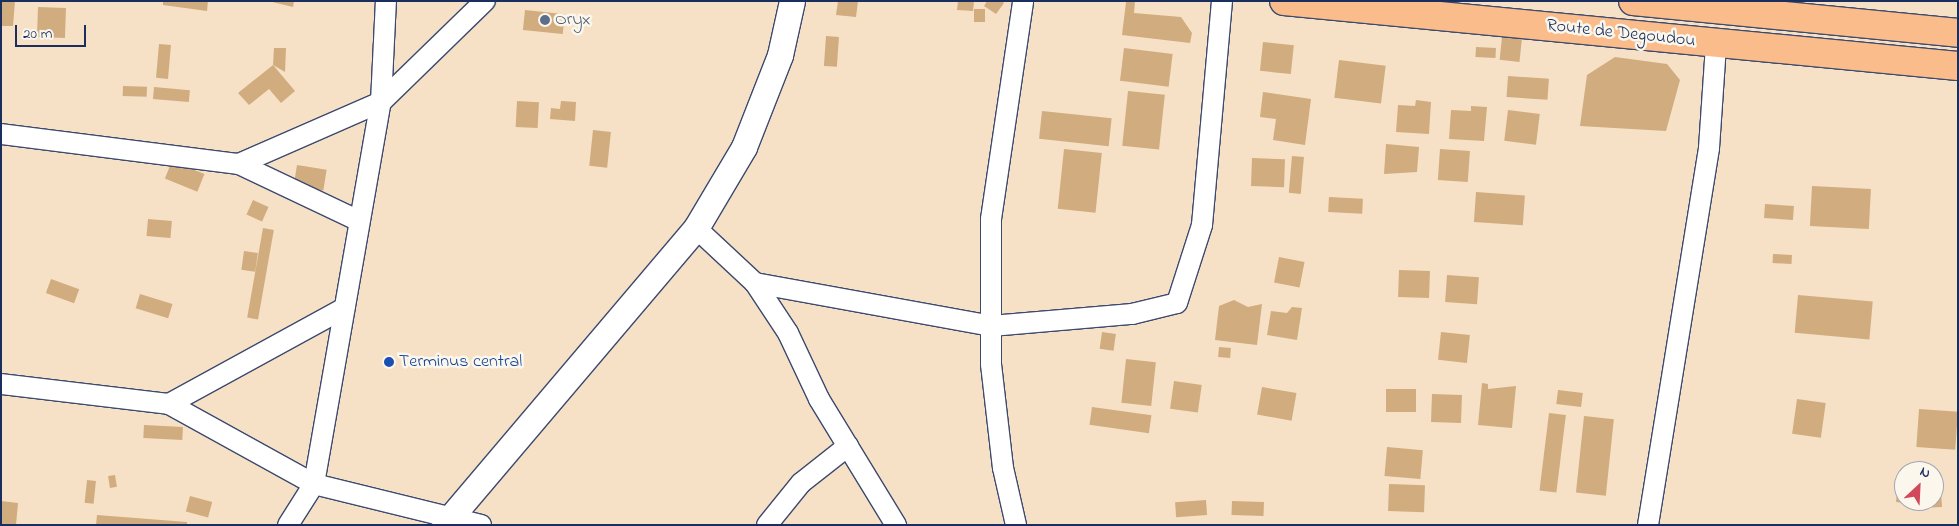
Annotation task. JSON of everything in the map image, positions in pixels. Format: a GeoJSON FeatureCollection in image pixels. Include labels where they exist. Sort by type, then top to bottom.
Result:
{"type":"FeatureCollection","features":[{"type":"Feature","properties":{"kind":"main road","name":"Route de Degoudou"},"geometry":{"type":"LineString","coordinates":[[1284,1],[1716,45],[1958,66]]}},
{"type":"Feature","properties":{"kind":"main road","name":"Route de Degoudou"},"geometry":{"type":"LineString","coordinates":[[1633,1],[1958,33]]}},
{"type":"Feature","properties":{"kind":"street"},"geometry":{"type":"LineString","coordinates":[[288,525],[314,484],[381,102],[386,1]]}},
{"type":"Feature","properties":{"kind":"street"},"geometry":{"type":"LineString","coordinates":[[239,164],[381,102],[485,1]]}},
{"type":"Feature","properties":{"kind":"street"},"geometry":{"type":"LineString","coordinates":[[446,520],[696,228],[744,147],[780,55],[792,1]]}},
{"type":"Feature","properties":{"kind":"street"},"geometry":{"type":"LineString","coordinates":[[1016,525],[999,438],[991,326],[991,219],[1022,1]]}},
{"type":"Feature","properties":{"kind":"street"},"geometry":{"type":"LineString","coordinates":[[755,284],[991,326],[1132,314],[1177,303],[1202,225],[1222,1]]}},
{"type":"Feature","properties":{"kind":"street"},"geometry":{"type":"LineString","coordinates":[[1648,525],[1709,148],[1716,45]]}},
{"type":"Feature","properties":{"kind":"street"},"geometry":{"type":"LineString","coordinates":[[1,134],[239,164],[359,221]]}},
{"type":"Feature","properties":{"kind":"street"},"geometry":{"type":"LineString","coordinates":[[696,228],[755,284],[788,333],[802,368],[896,525]]}},
{"type":"Feature","properties":{"kind":"street"},"geometry":{"type":"LineString","coordinates":[[169,404],[344,308]]}},
{"type":"Feature","properties":{"kind":"street"},"geometry":{"type":"LineString","coordinates":[[1,384],[169,404],[314,484],[446,520],[481,525]]}},
{"type":"Feature","properties":{"kind":"street"},"geometry":{"type":"LineString","coordinates":[[768,525],[801,483],[848,446]]}},
{"type":"Feature","properties":{"kind":"building"},"geometry":{"type":"Polygon","coordinates":[[[1,1],[15,1],[13,26],[1,26],[1,1]]]}},
{"type":"Feature","properties":{"kind":"building"},"geometry":{"type":"Polygon","coordinates":[[[163,1],[208,1],[207,11],[163,5],[163,1]]]}},
{"type":"Feature","properties":{"kind":"building"},"geometry":{"type":"Polygon","coordinates":[[[268,1],[294,1],[293,7],[268,1]]]}},
{"type":"Feature","properties":{"kind":"building"},"geometry":{"type":"Polygon","coordinates":[[[838,1],[858,1],[856,17],[836,15],[838,1]]]}},
{"type":"Feature","properties":{"kind":"building"},"geometry":{"type":"Polygon","coordinates":[[[958,1],[974,1],[973,11],[957,10],[958,1]]]}},
{"type":"Feature","properties":{"kind":"building"},"geometry":{"type":"Polygon","coordinates":[[[987,1],[1002,1],[1004,3],[996,14],[984,6],[987,1]]]}},
{"type":"Feature","properties":{"kind":"building"},"geometry":{"type":"Polygon","coordinates":[[[1135,1],[1134,13],[1181,17],[1192,33],[1190,43],[1122,35],[1126,2],[1135,1]]]}},
{"type":"Feature","properties":{"kind":"building"},"geometry":{"type":"Polygon","coordinates":[[[38,7],[66,8],[65,38],[37,37],[38,7]]]}},
{"type":"Feature","properties":{"kind":"building"},"geometry":{"type":"Polygon","coordinates":[[[974,9],[985,9],[985,22],[974,22],[974,9]]]}},
{"type":"Feature","properties":{"kind":"building"},"geometry":{"type":"Polygon","coordinates":[[[525,10],[565,14],[563,34],[523,30],[525,10]]]}},
{"type":"Feature","properties":{"kind":"building"},"geometry":{"type":"Polygon","coordinates":[[[826,36],[839,37],[837,67],[824,66],[826,36]]]}},
{"type":"Feature","properties":{"kind":"building"},"geometry":{"type":"Polygon","coordinates":[[[1502,37],[1522,39],[1519,62],[1500,60],[1502,37]]]}},
{"type":"Feature","properties":{"kind":"building"},"geometry":{"type":"Polygon","coordinates":[[[1263,42],[1294,45],[1291,74],[1260,71],[1263,42]]]}},
{"type":"Feature","properties":{"kind":"building"},"geometry":{"type":"Polygon","coordinates":[[[159,44],[171,45],[168,79],[156,78],[159,44]]]}},
{"type":"Feature","properties":{"kind":"building"},"geometry":{"type":"Polygon","coordinates":[[[1476,47],[1496,48],[1495,58],[1475,57],[1476,47]]]}},
{"type":"Feature","properties":{"kind":"building"},"geometry":{"type":"Polygon","coordinates":[[[274,48],[286,48],[285,72],[273,65],[274,48]]]}},
{"type":"Feature","properties":{"kind":"building"},"geometry":{"type":"Polygon","coordinates":[[[1124,48],[1173,54],[1169,87],[1120,81],[1124,48]]]}},
{"type":"Feature","properties":{"kind":"building"},"geometry":{"type":"Polygon","coordinates":[[[1615,57],[1667,64],[1680,80],[1666,131],[1580,126],[1587,75],[1615,57]]]}},
{"type":"Feature","properties":{"kind":"building"},"geometry":{"type":"Polygon","coordinates":[[[1339,60],[1386,66],[1381,103],[1334,98],[1339,60]]]}},
{"type":"Feature","properties":{"kind":"building"},"geometry":{"type":"Polygon","coordinates":[[[273,65],[295,91],[281,103],[269,89],[249,105],[238,93],[273,65]]]}},
{"type":"Feature","properties":{"kind":"building"},"geometry":{"type":"Polygon","coordinates":[[[1508,76],[1549,79],[1547,100],[1507,97],[1508,76]]]}},
{"type":"Feature","properties":{"kind":"building"},"geometry":{"type":"Polygon","coordinates":[[[123,86],[147,87],[147,97],[123,96],[123,86]]]}},
{"type":"Feature","properties":{"kind":"building"},"geometry":{"type":"Polygon","coordinates":[[[154,87],[190,90],[189,102],[153,99],[154,87]]]}},
{"type":"Feature","properties":{"kind":"building"},"geometry":{"type":"Polygon","coordinates":[[[1128,91],[1165,95],[1159,150],[1122,146],[1128,91]]]}},
{"type":"Feature","properties":{"kind":"building"},"geometry":{"type":"Polygon","coordinates":[[[1263,92],[1311,99],[1305,145],[1273,140],[1276,119],[1260,117],[1263,92]]]}},
{"type":"Feature","properties":{"kind":"building"},"geometry":{"type":"Polygon","coordinates":[[[1416,100],[1431,102],[1429,134],[1396,132],[1398,105],[1415,106],[1416,100]]]}},
{"type":"Feature","properties":{"kind":"building"},"geometry":{"type":"Polygon","coordinates":[[[517,101],[539,102],[538,128],[516,127],[517,101]]]}},
{"type":"Feature","properties":{"kind":"building"},"geometry":{"type":"Polygon","coordinates":[[[561,101],[576,102],[575,121],[550,119],[551,108],[560,109],[561,101]]]}},
{"type":"Feature","properties":{"kind":"building"},"geometry":{"type":"Polygon","coordinates":[[[1471,106],[1487,107],[1484,141],[1449,139],[1451,110],[1471,111],[1471,106]]]}},
{"type":"Feature","properties":{"kind":"building"},"geometry":{"type":"Polygon","coordinates":[[[1508,110],[1540,114],[1536,145],[1504,141],[1508,110]]]}},
{"type":"Feature","properties":{"kind":"building"},"geometry":{"type":"Polygon","coordinates":[[[1042,111],[1112,118],[1109,146],[1039,139],[1042,111]]]}},
{"type":"Feature","properties":{"kind":"building"},"geometry":{"type":"Polygon","coordinates":[[[593,130],[611,132],[607,168],[589,166],[593,130]]]}},
{"type":"Feature","properties":{"kind":"building"},"geometry":{"type":"Polygon","coordinates":[[[1386,144],[1419,147],[1417,172],[1384,174],[1386,144]]]}},
{"type":"Feature","properties":{"kind":"building"},"geometry":{"type":"Polygon","coordinates":[[[1064,149],[1102,153],[1096,213],[1058,209],[1064,149]]]}},
{"type":"Feature","properties":{"kind":"building"},"geometry":{"type":"Polygon","coordinates":[[[1440,149],[1470,151],[1468,182],[1438,180],[1440,149]]]}},
{"type":"Feature","properties":{"kind":"building"},"geometry":{"type":"Polygon","coordinates":[[[1292,156],[1304,157],[1301,194],[1289,193],[1292,156]]]}},
{"type":"Feature","properties":{"kind":"building"},"geometry":{"type":"Polygon","coordinates":[[[1252,158],[1285,159],[1284,187],[1251,186],[1252,158]]]}},
{"type":"Feature","properties":{"kind":"building"},"geometry":{"type":"Polygon","coordinates":[[[172,161],[204,174],[197,192],[165,179],[172,161]]]}},
{"type":"Feature","properties":{"kind":"building"},"geometry":{"type":"Polygon","coordinates":[[[297,165],[327,170],[323,190],[294,186],[297,165]]]}},
{"type":"Feature","properties":{"kind":"building"},"geometry":{"type":"Polygon","coordinates":[[[1812,186],[1871,189],[1869,229],[1810,226],[1812,186]]]}},
{"type":"Feature","properties":{"kind":"building"},"geometry":{"type":"Polygon","coordinates":[[[1476,192],[1525,195],[1523,225],[1474,222],[1476,192]]]}},
{"type":"Feature","properties":{"kind":"building"},"geometry":{"type":"Polygon","coordinates":[[[1329,197],[1363,199],[1362,214],[1328,212],[1329,197]]]}},
{"type":"Feature","properties":{"kind":"building"},"geometry":{"type":"Polygon","coordinates":[[[253,200],[269,207],[262,222],[246,215],[253,200]]]}},
{"type":"Feature","properties":{"kind":"building"},"geometry":{"type":"Polygon","coordinates":[[[1765,204],[1794,206],[1793,220],[1764,218],[1765,204]]]}},
{"type":"Feature","properties":{"kind":"building"},"geometry":{"type":"Polygon","coordinates":[[[148,219],[172,221],[170,238],[147,236],[148,219]]]}},
{"type":"Feature","properties":{"kind":"building"},"geometry":{"type":"Polygon","coordinates":[[[263,228],[274,230],[258,320],[247,318],[263,228]]]}},
{"type":"Feature","properties":{"kind":"building"},"geometry":{"type":"Polygon","coordinates":[[[244,251],[258,253],[255,272],[241,270],[244,251]]]}},
{"type":"Feature","properties":{"kind":"building"},"geometry":{"type":"Polygon","coordinates":[[[1773,254],[1792,255],[1792,264],[1773,263],[1773,254]]]}},
{"type":"Feature","properties":{"kind":"building"},"geometry":{"type":"Polygon","coordinates":[[[1279,257],[1305,262],[1300,287],[1274,283],[1279,257]]]}},
{"type":"Feature","properties":{"kind":"building"},"geometry":{"type":"Polygon","coordinates":[[[1399,270],[1430,271],[1429,298],[1398,297],[1399,270]]]}},
{"type":"Feature","properties":{"kind":"building"},"geometry":{"type":"Polygon","coordinates":[[[1447,275],[1479,277],[1477,304],[1445,302],[1447,275]]]}},
{"type":"Feature","properties":{"kind":"building"},"geometry":{"type":"Polygon","coordinates":[[[51,279],[79,289],[74,303],[46,293],[51,279]]]}},
{"type":"Feature","properties":{"kind":"building"},"geometry":{"type":"Polygon","coordinates":[[[140,294],[173,304],[168,318],[136,308],[140,294]]]}},
{"type":"Feature","properties":{"kind":"building"},"geometry":{"type":"Polygon","coordinates":[[[1798,295],[1873,302],[1869,339],[1795,333],[1798,295]]]}},
{"type":"Feature","properties":{"kind":"building"},"geometry":{"type":"Polygon","coordinates":[[[1234,300],[1248,307],[1262,304],[1257,345],[1215,340],[1219,306],[1234,300]]]}},
{"type":"Feature","properties":{"kind":"building"},"geometry":{"type":"Polygon","coordinates":[[[1292,307],[1302,308],[1297,340],[1267,335],[1271,311],[1287,313],[1292,307]]]}},
{"type":"Feature","properties":{"kind":"building"},"geometry":{"type":"Polygon","coordinates":[[[1102,332],[1116,334],[1113,351],[1100,349],[1102,332]]]}},
{"type":"Feature","properties":{"kind":"building"},"geometry":{"type":"Polygon","coordinates":[[[1441,332],[1470,335],[1467,363],[1438,360],[1441,332]]]}},
{"type":"Feature","properties":{"kind":"building"},"geometry":{"type":"Polygon","coordinates":[[[1219,347],[1231,348],[1230,358],[1218,357],[1219,347]]]}},
{"type":"Feature","properties":{"kind":"building"},"geometry":{"type":"Polygon","coordinates":[[[1126,359],[1156,362],[1151,406],[1121,403],[1126,359]]]}},
{"type":"Feature","properties":{"kind":"building"},"geometry":{"type":"Polygon","coordinates":[[[1174,381],[1202,385],[1198,413],[1170,409],[1174,381]]]}},
{"type":"Feature","properties":{"kind":"building"},"geometry":{"type":"Polygon","coordinates":[[[1482,383],[1488,384],[1488,389],[1516,386],[1512,428],[1478,425],[1482,383]]]}},
{"type":"Feature","properties":{"kind":"building"},"geometry":{"type":"Polygon","coordinates":[[[1262,387],[1296,393],[1292,421],[1257,415],[1262,387]]]}},
{"type":"Feature","properties":{"kind":"building"},"geometry":{"type":"Polygon","coordinates":[[[1386,389],[1416,389],[1416,412],[1386,412],[1386,389]]]}},
{"type":"Feature","properties":{"kind":"building"},"geometry":{"type":"Polygon","coordinates":[[[1558,390],[1583,393],[1581,407],[1556,404],[1558,390]]]}},
{"type":"Feature","properties":{"kind":"building"},"geometry":{"type":"Polygon","coordinates":[[[1432,394],[1462,395],[1461,423],[1431,422],[1432,394]]]}},
{"type":"Feature","properties":{"kind":"building"},"geometry":{"type":"Polygon","coordinates":[[[1797,399],[1826,403],[1821,438],[1792,434],[1797,399]]]}},
{"type":"Feature","properties":{"kind":"building"},"geometry":{"type":"Polygon","coordinates":[[[1092,407],[1151,415],[1149,433],[1089,425],[1092,407]]]}},
{"type":"Feature","properties":{"kind":"building"},"geometry":{"type":"Polygon","coordinates":[[[1919,409],[1958,412],[1955,450],[1916,447],[1919,409]]]}},
{"type":"Feature","properties":{"kind":"building"},"geometry":{"type":"Polygon","coordinates":[[[1549,413],[1566,415],[1556,492],[1539,490],[1549,413]]]}},
{"type":"Feature","properties":{"kind":"building"},"geometry":{"type":"Polygon","coordinates":[[[1584,416],[1614,419],[1606,496],[1576,493],[1584,416]]]}},
{"type":"Feature","properties":{"kind":"building"},"geometry":{"type":"Polygon","coordinates":[[[144,425],[183,427],[182,440],[143,438],[144,425]]]}},
{"type":"Feature","properties":{"kind":"building"},"geometry":{"type":"Polygon","coordinates":[[[1387,447],[1423,450],[1420,479],[1384,476],[1387,447]]]}},
{"type":"Feature","properties":{"kind":"building"},"geometry":{"type":"Polygon","coordinates":[[[115,475],[117,487],[110,488],[108,476],[115,475]]]}},
{"type":"Feature","properties":{"kind":"building"},"geometry":{"type":"Polygon","coordinates":[[[87,480],[96,481],[94,504],[85,503],[87,480]]]}},
{"type":"Feature","properties":{"kind":"building"},"geometry":{"type":"Polygon","coordinates":[[[1389,484],[1425,485],[1424,512],[1388,511],[1389,484]]]}},
{"type":"Feature","properties":{"kind":"building"},"geometry":{"type":"Polygon","coordinates":[[[190,496],[212,502],[208,517],[186,511],[190,496]]]}},
{"type":"Feature","properties":{"kind":"building"},"geometry":{"type":"Polygon","coordinates":[[[1206,500],[1207,515],[1176,517],[1175,502],[1206,500]]]}},
{"type":"Feature","properties":{"kind":"building"},"geometry":{"type":"Polygon","coordinates":[[[1,501],[18,503],[16,525],[1,525],[1,501]]]}},
{"type":"Feature","properties":{"kind":"building"},"geometry":{"type":"Polygon","coordinates":[[[1232,501],[1264,502],[1263,516],[1232,515],[1232,501]]]}},
{"type":"Feature","properties":{"kind":"building"},"geometry":{"type":"Polygon","coordinates":[[[97,515],[187,522],[187,525],[96,525],[97,515]]]}},
{"type":"Feature","properties":{"kind":"place","name":"Oryx"},"geometry":{"type":"Point","coordinates":[545,20]}},
{"type":"Feature","properties":{"kind":"place","name":"Terminus central"},"geometry":{"type":"Point","coordinates":[389,362]}}]}
